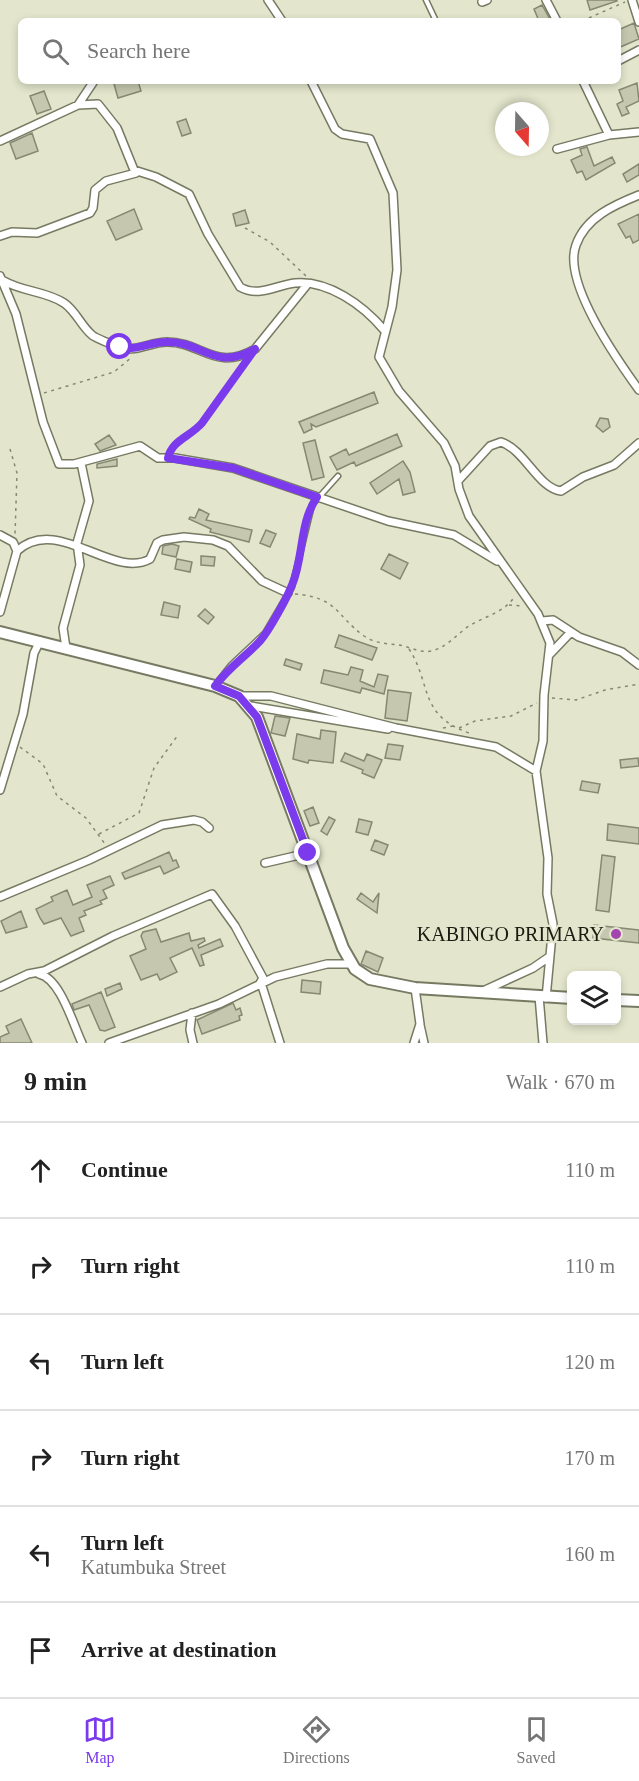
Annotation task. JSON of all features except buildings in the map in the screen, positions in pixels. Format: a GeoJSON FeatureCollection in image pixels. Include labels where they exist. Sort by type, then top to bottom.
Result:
{"type":"FeatureCollection","features":[{"type":"Feature","properties":{"kind":"main road"},"geometry":{"type":"LineString","coordinates":[[0,633],[40,641],[215,686],[239,696],[251,706],[267,741],[334,927],[351,964],[370,979],[415,988],[567,998]]}},
{"type":"Feature","properties":{"kind":"main road"},"geometry":{"type":"LineString","coordinates":[[621,1000],[639,1001]]}},
{"type":"Feature","properties":{"kind":"street"},"geometry":{"type":"LineString","coordinates":[[268,0],[280,18]]}},
{"type":"Feature","properties":{"kind":"street"},"geometry":{"type":"LineString","coordinates":[[546,0],[555,18]]}},
{"type":"Feature","properties":{"kind":"street"},"geometry":{"type":"LineString","coordinates":[[631,0],[639,21]]}},
{"type":"Feature","properties":{"kind":"street"},"geometry":{"type":"LineString","coordinates":[[621,59],[639,50]]}},
{"type":"Feature","properties":{"kind":"street"},"geometry":{"type":"LineString","coordinates":[[78,105],[92,84]]}},
{"type":"Feature","properties":{"kind":"street"},"geometry":{"type":"LineString","coordinates":[[312,84],[335,129],[342,134],[370,139],[393,193],[397,270],[392,307],[379,355],[383,368],[399,392],[444,443],[455,466],[468,516],[543,621],[550,643],[544,701],[543,741],[536,771],[548,858],[547,894],[553,935],[542,997],[543,1043]]}},
{"type":"Feature","properties":{"kind":"street"},"geometry":{"type":"LineString","coordinates":[[585,84],[609,135]]}},
{"type":"Feature","properties":{"kind":"street"},"geometry":{"type":"LineString","coordinates":[[0,141],[78,105],[98,104],[117,128],[136,173]]}},
{"type":"Feature","properties":{"kind":"street"},"geometry":{"type":"LineString","coordinates":[[557,149],[609,135],[639,132]]}},
{"type":"Feature","properties":{"kind":"street"},"geometry":{"type":"LineString","coordinates":[[0,236],[12,232],[37,233],[90,213],[93,208],[95,190],[100,184],[136,173],[148,173],[189,194],[208,234],[240,287],[259,292],[292,284],[318,286],[356,303],[384,330]]}},
{"type":"Feature","properties":{"kind":"street"},"geometry":{"type":"LineString","coordinates":[[639,195],[603,212],[593,220],[576,243],[574,263],[589,310],[600,332],[639,390]]}},
{"type":"Feature","properties":{"kind":"street"},"geometry":{"type":"LineString","coordinates":[[0,278],[16,288],[62,302],[78,316],[94,336],[120,347],[137,348],[172,342],[219,358],[243,354],[255,349],[306,286]]}},
{"type":"Feature","properties":{"kind":"street"},"geometry":{"type":"LineString","coordinates":[[0,278],[16,314],[36,395],[56,462],[63,466],[81,463],[137,446],[158,458],[233,468],[388,520],[454,536],[500,563]]}},
{"type":"Feature","properties":{"kind":"street"},"geometry":{"type":"LineString","coordinates":[[458,481],[490,446],[501,442],[517,453],[547,486],[561,491],[583,477],[614,465],[639,443]]}},
{"type":"Feature","properties":{"kind":"street"},"geometry":{"type":"LineString","coordinates":[[66,648],[64,621],[80,565],[77,545],[89,501],[81,463]]}},
{"type":"Feature","properties":{"kind":"street"},"geometry":{"type":"LineString","coordinates":[[0,535],[16,548]]}},
{"type":"Feature","properties":{"kind":"street"},"geometry":{"type":"LineString","coordinates":[[16,548],[38,541],[77,545],[114,560],[142,562],[150,559],[157,543],[163,540],[184,537],[213,540],[228,546],[262,582],[288,593]]}},
{"type":"Feature","properties":{"kind":"street"},"geometry":{"type":"LineString","coordinates":[[0,612],[3,591],[16,548]]}},
{"type":"Feature","properties":{"kind":"street"},"geometry":{"type":"LineString","coordinates":[[543,621],[553,620],[571,632],[614,648],[639,665]]}},
{"type":"Feature","properties":{"kind":"street"},"geometry":{"type":"LineString","coordinates":[[550,654],[571,632]]}},
{"type":"Feature","properties":{"kind":"street"},"geometry":{"type":"LineString","coordinates":[[0,790],[28,691],[34,652],[40,641]]}},
{"type":"Feature","properties":{"kind":"street"},"geometry":{"type":"LineString","coordinates":[[239,696],[272,696],[396,728],[492,746],[536,771]]}},
{"type":"Feature","properties":{"kind":"street"},"geometry":{"type":"LineString","coordinates":[[251,706],[495,748],[536,771]]}},
{"type":"Feature","properties":{"kind":"street"},"geometry":{"type":"LineString","coordinates":[[0,897],[169,823],[194,819],[209,828]]}},
{"type":"Feature","properties":{"kind":"street"},"geometry":{"type":"LineString","coordinates":[[265,863],[308,853]]}},
{"type":"Feature","properties":{"kind":"street"},"geometry":{"type":"LineString","coordinates":[[0,987],[35,974],[113,936],[212,894],[235,926],[246,951],[261,972],[263,978],[259,985]]}},
{"type":"Feature","properties":{"kind":"street"},"geometry":{"type":"LineString","coordinates":[[483,991],[533,968],[549,957]]}},
{"type":"Feature","properties":{"kind":"street"},"geometry":{"type":"LineString","coordinates":[[109,1043],[298,971],[327,964],[351,964]]}},
{"type":"Feature","properties":{"kind":"street"},"geometry":{"type":"LineString","coordinates":[[35,974],[48,978],[56,987],[82,1043]]}},
{"type":"Feature","properties":{"kind":"street"},"geometry":{"type":"LineString","coordinates":[[259,985],[262,986],[280,1043]]}},
{"type":"Feature","properties":{"kind":"street"},"geometry":{"type":"LineString","coordinates":[[415,988],[424,1043]]}},
{"type":"Feature","properties":{"kind":"street"},"geometry":{"type":"LineString","coordinates":[[192,1013],[190,1030],[193,1043]]}},
{"type":"Feature","properties":{"kind":"street"},"geometry":{"type":"LineString","coordinates":[[414,1043],[420,1024]]}},
{"type":"Feature","properties":{"kind":"lane"},"geometry":{"type":"LineString","coordinates":[[426,0],[435,18]]}},
{"type":"Feature","properties":{"kind":"lane"},"geometry":{"type":"LineString","coordinates":[[215,686],[231,666],[262,639],[294,579],[308,514],[317,497],[338,476]]}},
{"type":"Feature","properties":{"kind":"path"},"geometry":{"type":"LineString","coordinates":[[589,18],[631,0]]}},
{"type":"Feature","properties":{"kind":"path"},"geometry":{"type":"LineString","coordinates":[[245,228],[270,242],[318,286]]}},
{"type":"Feature","properties":{"kind":"path"},"geometry":{"type":"LineString","coordinates":[[36,395],[114,372],[128,362],[137,348]]}},
{"type":"Feature","properties":{"kind":"path"},"geometry":{"type":"LineString","coordinates":[[168,458],[175,443],[192,434],[202,423],[255,349]]}},
{"type":"Feature","properties":{"kind":"path"},"geometry":{"type":"LineString","coordinates":[[10,449],[17,473],[16,548]]}},
{"type":"Feature","properties":{"kind":"path"},"geometry":{"type":"LineString","coordinates":[[288,593],[320,599],[336,608],[364,636],[385,645],[427,652],[438,649],[471,625],[508,604],[515,596],[516,586]]}},
{"type":"Feature","properties":{"kind":"path"},"geometry":{"type":"LineString","coordinates":[[508,604],[532,606]]}},
{"type":"Feature","properties":{"kind":"path"},"geometry":{"type":"LineString","coordinates":[[408,648],[434,710],[445,721],[473,735]]}},
{"type":"Feature","properties":{"kind":"path"},"geometry":{"type":"LineString","coordinates":[[459,728],[475,721],[511,716],[552,698],[576,700],[605,690],[639,684]]}},
{"type":"Feature","properties":{"kind":"path"},"geometry":{"type":"LineString","coordinates":[[98,836],[139,813],[154,768],[178,735]]}},
{"type":"Feature","properties":{"kind":"path"},"geometry":{"type":"LineString","coordinates":[[13,746],[20,746],[43,764],[57,796],[84,816],[110,849]]}},
{"type":"Feature","properties":{"kind":"place","name":"KABINGO PRIMARY"},"geometry":{"type":"Point","coordinates":[616,934]}},
{"type":"Feature","properties":{"kind":"route"},"geometry":{"type":"LineString","coordinates":[[120,347],[130,349],[159,342],[172,342],[219,358],[243,354],[255,349],[202,423],[192,434],[175,443],[168,458],[214,463],[317,497],[308,514],[292,586],[262,639],[231,666],[215,686],[239,696],[251,706],[267,741],[308,853]]}}]}
